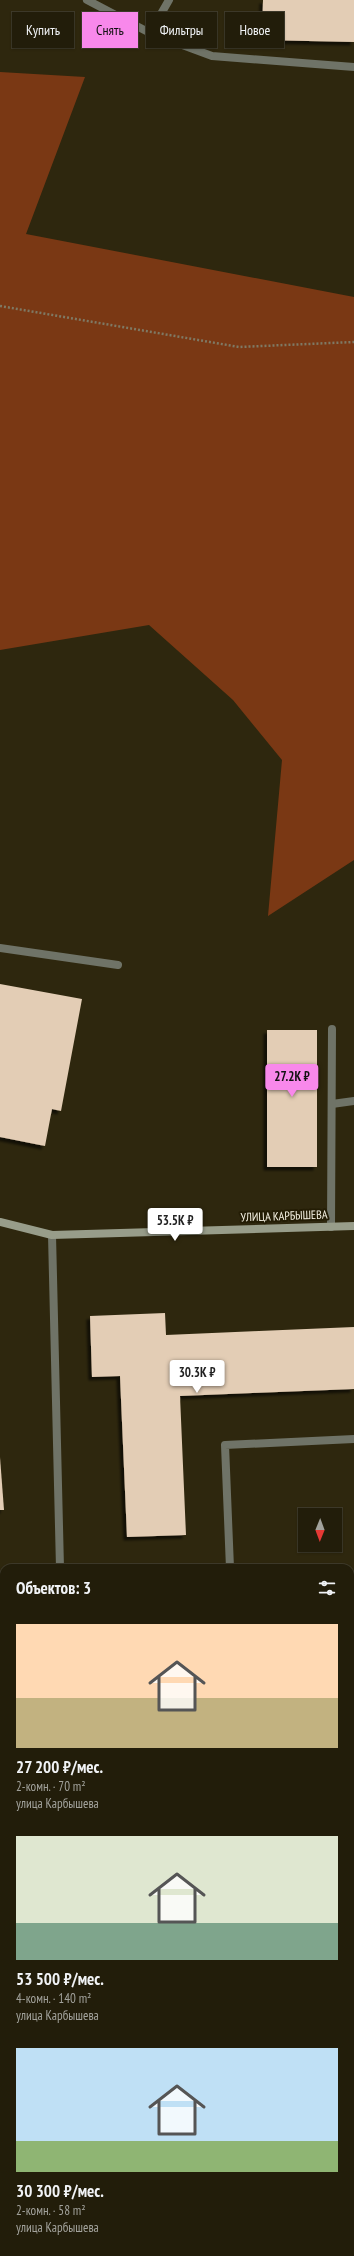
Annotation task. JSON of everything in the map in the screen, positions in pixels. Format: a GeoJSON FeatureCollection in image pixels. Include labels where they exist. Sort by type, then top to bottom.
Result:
{"type":"FeatureCollection","features":[{"type":"Feature","properties":{"kind":"street"},"geometry":{"type":"LineString","coordinates":[[87,0],[146,31]]}},
{"type":"Feature","properties":{"kind":"street"},"geometry":{"type":"LineString","coordinates":[[162,12],[169,0]]}},
{"type":"Feature","properties":{"kind":"street"},"geometry":{"type":"LineString","coordinates":[[190,48],[212,56],[354,67]]}},
{"type":"Feature","properties":{"kind":"street"},"geometry":{"type":"LineString","coordinates":[[0,948],[118,965]]}},
{"type":"Feature","properties":{"kind":"street"},"geometry":{"type":"LineString","coordinates":[[331,1227],[332,1029]]}},
{"type":"Feature","properties":{"kind":"street"},"geometry":{"type":"LineString","coordinates":[[332,1104],[354,1101]]}},
{"type":"Feature","properties":{"kind":"street","name":"УЛИЦА КАРБЫШЕВА"},"geometry":{"type":"LineString","coordinates":[[0,1222],[52,1235],[354,1226]]}},
{"type":"Feature","properties":{"kind":"street"},"geometry":{"type":"LineString","coordinates":[[52,1235],[60,1564]]}},
{"type":"Feature","properties":{"kind":"street"},"geometry":{"type":"LineString","coordinates":[[230,1564],[225,1445],[354,1439]]}},
{"type":"Feature","properties":{"kind":"path"},"geometry":{"type":"LineString","coordinates":[[0,306],[239,347],[354,342]]}},
{"type":"Feature","properties":{"kind":"shaded area"},"geometry":{"type":"Polygon","coordinates":[[[0,72],[85,77],[26,234],[354,297],[354,860],[268,916],[282,760],[233,700],[149,625],[0,650],[0,72]]]}},
{"type":"Feature","properties":{"kind":"building"},"geometry":{"type":"Polygon","coordinates":[[[263,0],[354,0],[354,42],[284,40],[284,12],[263,12],[263,0]]]}},
{"type":"Feature","properties":{"kind":"building"},"geometry":{"type":"Polygon","coordinates":[[[0,984],[82,999],[61,1111],[52,1109],[45,1146],[0,1137],[0,984]]]}},
{"type":"Feature","properties":{"kind":"building"},"geometry":{"type":"Polygon","coordinates":[[[267,1030],[317,1030],[317,1167],[267,1167],[267,1030]]]}},
{"type":"Feature","properties":{"kind":"building"},"geometry":{"type":"Polygon","coordinates":[[[165,1313],[166,1335],[354,1327],[354,1389],[180,1396],[186,1535],[127,1537],[120,1376],[92,1377],[90,1316],[165,1313]]]}},
{"type":"Feature","properties":{"kind":"building"},"geometry":{"type":"Polygon","coordinates":[[[0,1457],[4,1510],[0,1510],[0,1457]]]}}]}
